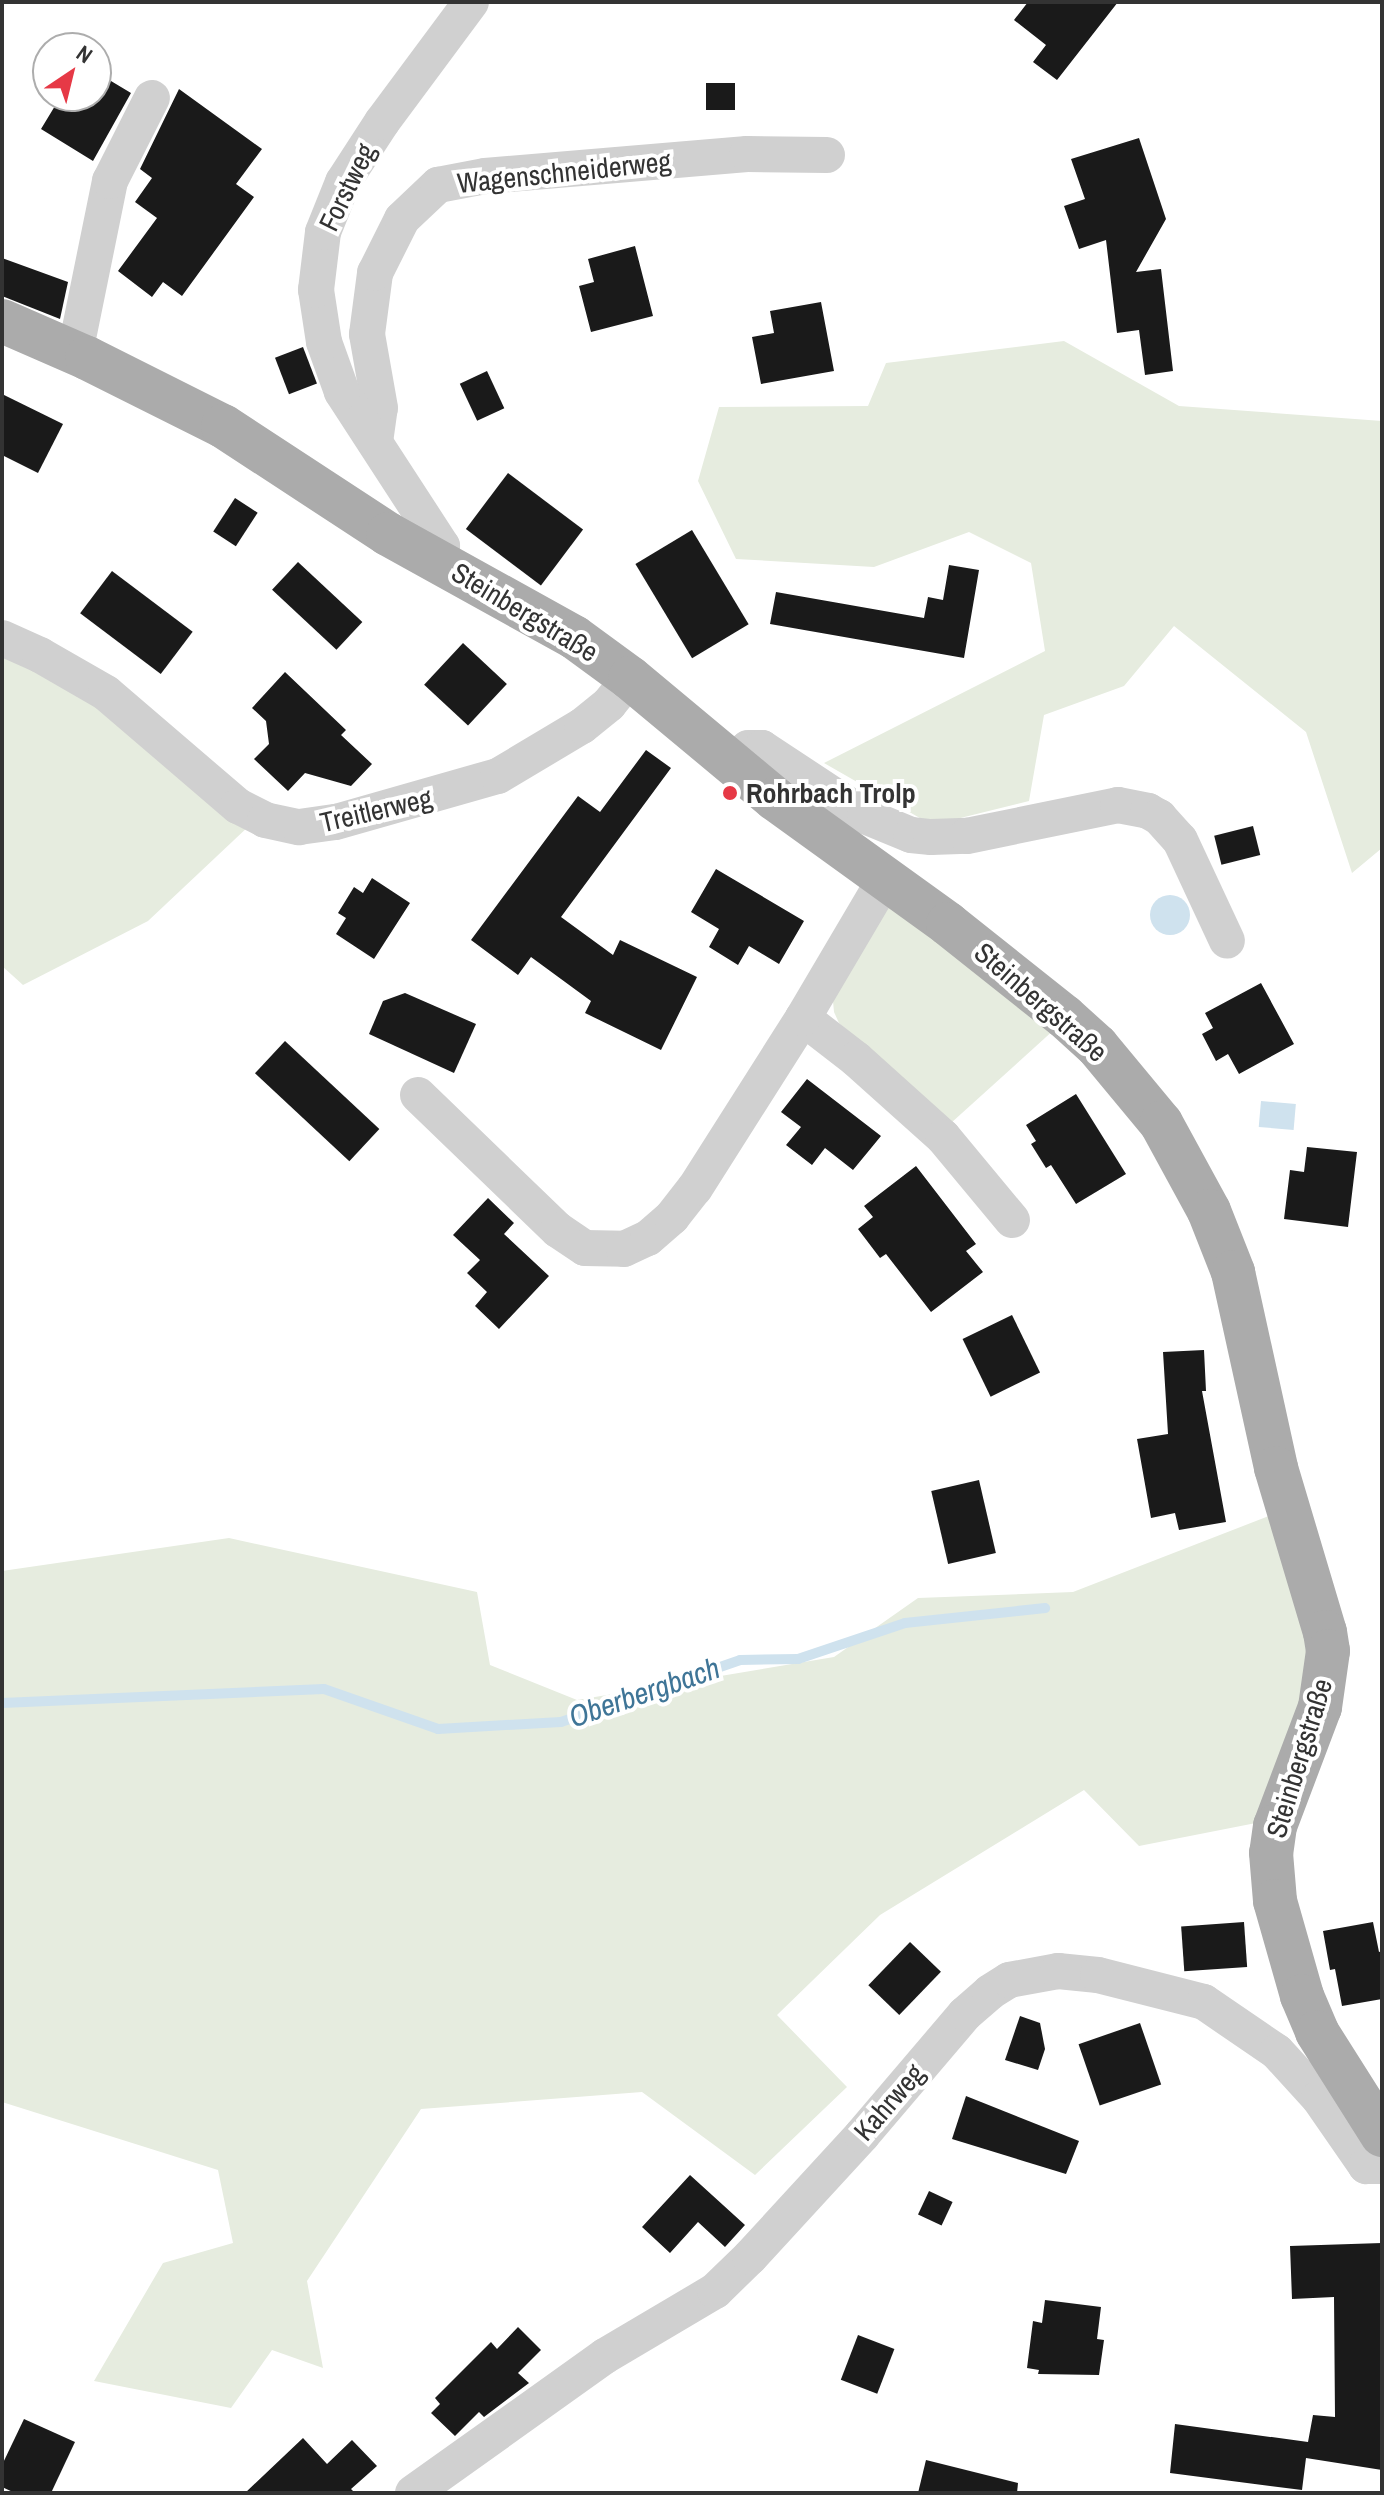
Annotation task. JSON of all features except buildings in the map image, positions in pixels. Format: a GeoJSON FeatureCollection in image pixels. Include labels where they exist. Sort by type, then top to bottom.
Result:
{"type":"FeatureCollection","features":[{"type":"Feature","properties":{"kind":"main road","name":"Steinbergstraße"},"geometry":{"type":"LineString","coordinates":[[2,321],[75,353],[223,426],[388,534],[538,615],[630,678],[733,766],[1001,964],[1097,1046],[1161,1123],[1184,1160],[1223,1244],[1239,1299],[1276,1468],[1319,1609],[1328,1651],[1326,1679],[1311,1735],[1275,1826],[1271,1853],[1275,1901],[1302,1996],[1317,2032],[1382,2135]]}},
{"type":"Feature","properties":{"kind":"street","name":"Forstweg"},"geometry":{"type":"LineString","coordinates":[[441,562],[442,546],[342,392],[324,342],[316,290],[323,232],[330,208],[360,153],[471,2]]}},
{"type":"Feature","properties":{"kind":"street"},"geometry":{"type":"LineString","coordinates":[[75,353],[110,181],[152,98]]}},
{"type":"Feature","properties":{"kind":"street","name":"Wagenschneiderweg"},"geometry":{"type":"LineString","coordinates":[[375,442],[380,408],[367,334],[375,273],[402,219],[438,185],[485,176],[747,154],[827,155]]}},
{"type":"Feature","properties":{"kind":"street","name":"Treitlerweg"},"geometry":{"type":"LineString","coordinates":[[2,638],[106,693],[238,806],[265,820],[299,827],[336,822],[498,776],[582,726],[609,704],[630,678]]}},
{"type":"Feature","properties":{"kind":"street"},"geometry":{"type":"LineString","coordinates":[[733,766],[748,748],[762,748],[865,816],[911,835],[967,836],[1118,805],[1148,811],[1159,817],[1180,840],[1227,941]]}},
{"type":"Feature","properties":{"kind":"street"},"geometry":{"type":"LineString","coordinates":[[418,1095],[558,1230],[585,1248],[624,1249],[648,1238],[672,1217],[695,1188],[803,1018],[885,879]]}},
{"type":"Feature","properties":{"kind":"street"},"geometry":{"type":"LineString","coordinates":[[803,1018],[856,1059],[943,1137],[1012,1220]]}},
{"type":"Feature","properties":{"kind":"street","name":"Kahrweg"},"geometry":{"type":"LineString","coordinates":[[413,2493],[605,2356],[715,2291],[862,2135],[965,2014],[1009,1980],[1058,1971],[1098,1975],[1204,2002],[1277,2052],[1319,2098],[1366,2166],[1382,2166]]}},
{"type":"Feature","properties":{"kind":"shaded area"},"geometry":{"type":"Polygon","coordinates":[[[1064,341],[1179,406],[1382,421],[1382,848],[1352,873],[1306,732],[1174,626],[1124,686],[1044,715],[1029,801],[932,825],[824,763],[1045,651],[1031,563],[969,532],[874,567],[736,559],[698,481],[719,407],[868,406],[886,363],[1064,341]]]}},
{"type":"Feature","properties":{"kind":"shaded area"},"geometry":{"type":"Polygon","coordinates":[[[2,648],[74,684],[250,825],[148,921],[23,985],[2,966],[2,648]]]}},
{"type":"Feature","properties":{"kind":"shaded area"},"geometry":{"type":"Polygon","coordinates":[[[890,907],[1056,1028],[951,1123],[839,1023],[834,1012],[833,1001],[877,914],[890,907]]]}},
{"type":"Feature","properties":{"kind":"shaded area"},"geometry":{"type":"Polygon","coordinates":[[[1274,1514],[1313,1628],[1308,1673],[1261,1822],[1139,1846],[1084,1790],[880,1915],[777,2015],[847,2087],[755,2175],[642,2092],[421,2109],[307,2281],[323,2368],[272,2350],[231,2408],[94,2381],[163,2263],[233,2243],[218,2170],[2,2102],[2,1571],[229,1538],[477,1592],[490,1665],[577,1700],[834,1657],[918,1598],[1073,1592],[1274,1514]]]}},
{"type":"Feature","properties":{"kind":"water"},"geometry":{"type":"Polygon","coordinates":[[[1170,895],[1184,901],[1190,915],[1184,929],[1170,935],[1156,929],[1150,915],[1156,901],[1170,895]]]}},
{"type":"Feature","properties":{"kind":"water"},"geometry":{"type":"Polygon","coordinates":[[[1261,1101],[1296,1104],[1294,1130],[1259,1127],[1261,1101]]]}},
{"type":"Feature","properties":{"kind":"waterway","name":"Oberbergbach"},"geometry":{"type":"LineString","coordinates":[[2,1703],[324,1689],[438,1729],[561,1722],[740,1660],[798,1659],[905,1623],[1045,1608]]}},
{"type":"Feature","properties":{"kind":"place","name":"Rohrbach Trolp"},"geometry":{"type":"Point","coordinates":[730,793]}}]}
